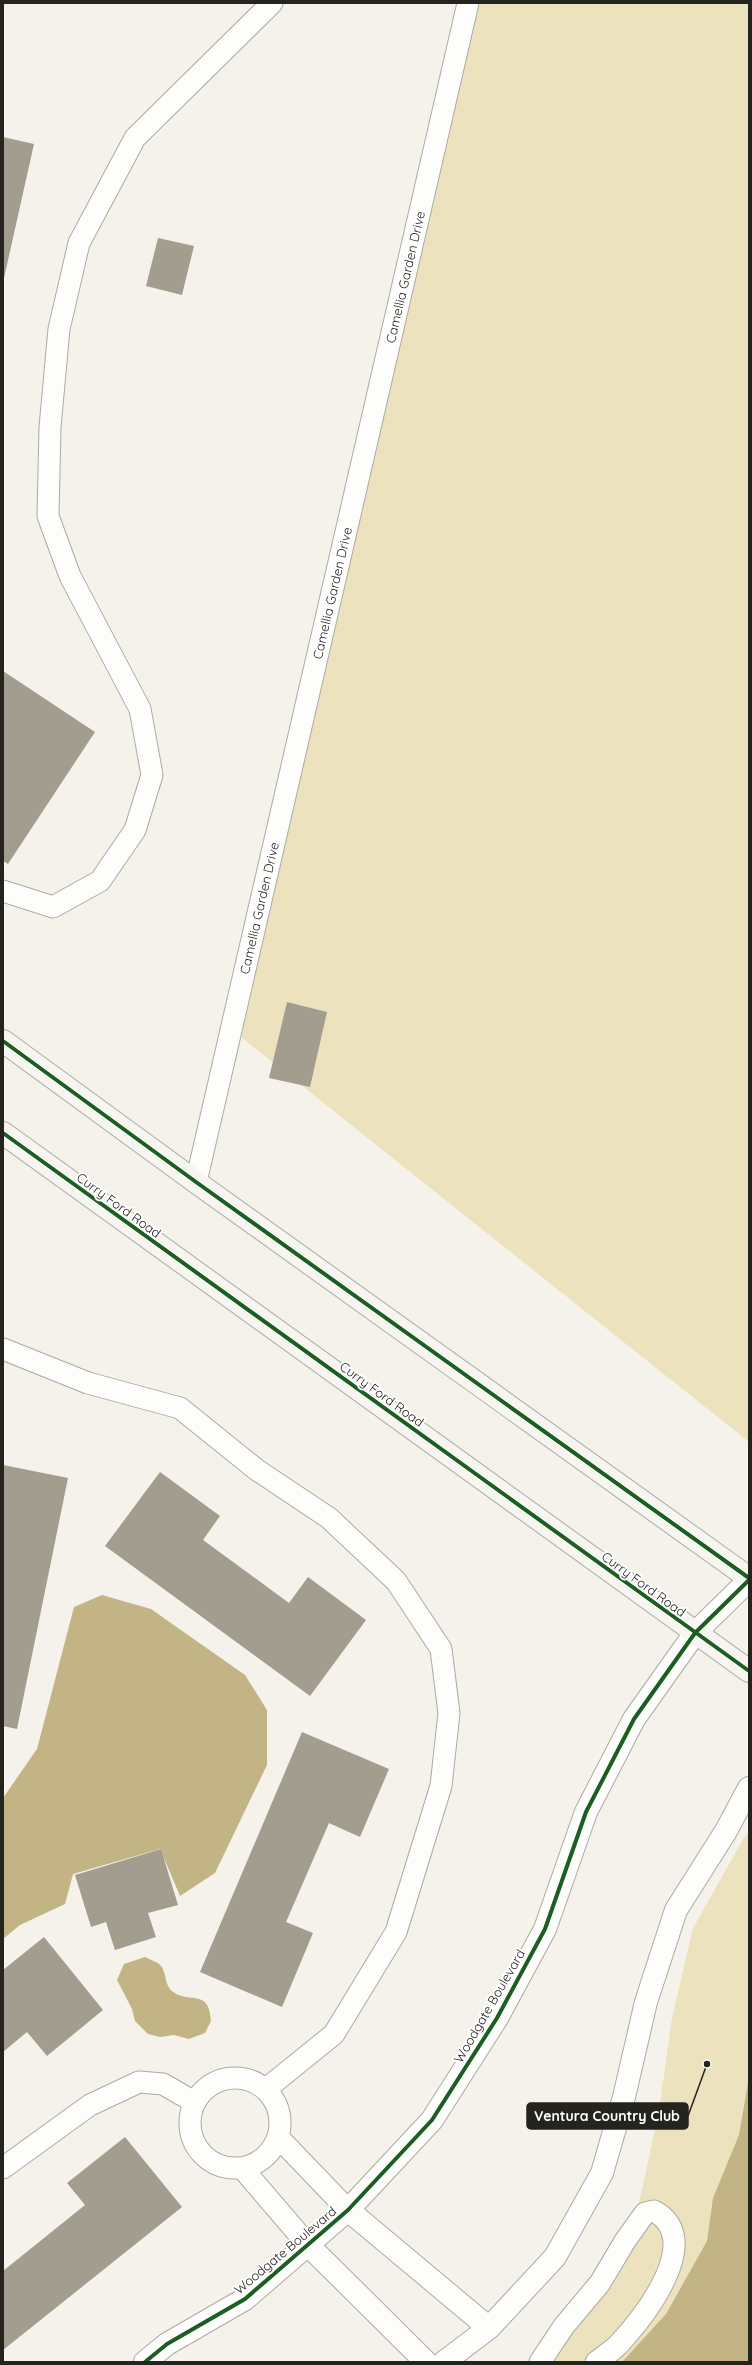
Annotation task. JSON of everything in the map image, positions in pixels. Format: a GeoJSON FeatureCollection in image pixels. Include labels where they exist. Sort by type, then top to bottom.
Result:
{"type":"FeatureCollection","features":[{"type":"Feature","properties":{"kind":"main road"},"geometry":{"type":"LineString","coordinates":[[3,1041],[196,1182],[749,1579]]}},
{"type":"Feature","properties":{"kind":"main road","name":"Curry Ford Road"},"geometry":{"type":"LineString","coordinates":[[3,1133],[749,1671]]}},
{"type":"Feature","properties":{"kind":"street","name":"Woodgate Boulevard"},"geometry":{"type":"LineString","coordinates":[[145,2362],[167,2344],[245,2299],[348,2210],[432,2120],[497,2018],[545,1929],[586,1812],[634,1719],[695,1633],[749,1579]]}},
{"type":"Feature","properties":{"kind":"street"},"geometry":{"type":"LineString","coordinates":[[444,2362],[489,2328],[555,2258],[602,2173],[624,2097],[646,2002],[676,1910],[726,1831],[749,1788]]}},
{"type":"Feature","properties":{"kind":"street"},"geometry":{"type":"LineString","coordinates":[[348,2210],[489,2328]]}},
{"type":"Feature","properties":{"kind":"street"},"geometry":{"type":"LineString","coordinates":[[308,2245],[426,2362]]}},
{"type":"Feature","properties":{"kind":"lane"},"geometry":{"type":"LineString","coordinates":[[3,891],[53,906],[100,881],[135,830],[152,775],[140,709],[70,576],[48,516],[50,426],[59,329],[79,243],[135,138],[272,3]]}},
{"type":"Feature","properties":{"kind":"lane","name":"Camellia Garden Drive"},"geometry":{"type":"LineString","coordinates":[[196,1182],[468,3]]}},
{"type":"Feature","properties":{"kind":"lane"},"geometry":{"type":"LineString","coordinates":[[3,1349],[88,1383],[180,1408],[257,1470],[329,1518],[396,1581],[441,1649],[449,1713],[441,1786],[396,1932],[334,2034],[266,2089]]}},
{"type":"Feature","properties":{"kind":"lane"},"geometry":{"type":"LineString","coordinates":[[227,2078],[241,2078],[254,2082],[266,2089],[274,2100],[279,2112],[281,2124],[278,2137],[273,2148],[265,2158],[242,2168],[228,2168],[214,2164],[202,2155],[194,2143],[190,2130],[190,2115],[194,2102],[203,2090],[214,2083],[227,2078]]}},
{"type":"Feature","properties":{"kind":"lane"},"geometry":{"type":"LineString","coordinates":[[3,2168],[90,2105],[139,2082],[163,2084],[194,2102]]}},
{"type":"Feature","properties":{"kind":"lane"},"geometry":{"type":"LineString","coordinates":[[278,2137],[348,2210]]}},
{"type":"Feature","properties":{"kind":"lane"},"geometry":{"type":"LineString","coordinates":[[242,2168],[308,2245]]}},
{"type":"Feature","properties":{"kind":"lane"},"geometry":{"type":"LineString","coordinates":[[540,2362],[564,2326],[600,2283],[625,2240],[645,2213],[654,2211],[665,2217],[672,2228],[674,2240],[674,2259],[650,2306],[617,2346],[596,2362]]}},
{"type":"Feature","properties":{"kind":"shaded area"},"geometry":{"type":"Polygon","coordinates":[[[478,3],[749,3],[749,1442],[241,1037],[478,3]]]}},
{"type":"Feature","properties":{"kind":"shaded area"},"geometry":{"type":"Polygon","coordinates":[[[102,1595],[151,1609],[245,1675],[267,1710],[267,1765],[215,1873],[180,1896],[160,1849],[73,1874],[65,1904],[20,1925],[3,1939],[3,1798],[37,1749],[74,1607],[102,1595]]]}},
{"type":"Feature","properties":{"kind":"shaded area"},"geometry":{"type":"Polygon","coordinates":[[[749,1833],[749,2362],[526,2362],[542,2347],[598,2280],[638,2208],[659,2111],[672,2018],[693,1928],[745,1836],[749,1833]]]}},
{"type":"Feature","properties":{"kind":"shaded area"},"geometry":{"type":"Polygon","coordinates":[[[145,1957],[162,1967],[169,1988],[172,1991],[185,1997],[197,1998],[206,2004],[211,2021],[205,2033],[189,2039],[174,2035],[160,2037],[148,2034],[135,2021],[132,2009],[117,1980],[124,1964],[145,1957]]]}},
{"type":"Feature","properties":{"kind":"shaded area"},"geometry":{"type":"Polygon","coordinates":[[[749,2077],[749,2362],[622,2362],[666,2314],[707,2241],[713,2198],[739,2135],[749,2077]]]}},
{"type":"Feature","properties":{"kind":"building"},"geometry":{"type":"Polygon","coordinates":[[[3,137],[34,144],[4,278],[3,278],[3,137]]]}},
{"type":"Feature","properties":{"kind":"building"},"geometry":{"type":"Polygon","coordinates":[[[158,238],[194,246],[182,295],[146,286],[158,238]]]}},
{"type":"Feature","properties":{"kind":"building"},"geometry":{"type":"Polygon","coordinates":[[[3,671],[95,732],[8,864],[3,861],[3,671]]]}},
{"type":"Feature","properties":{"kind":"building"},"geometry":{"type":"Polygon","coordinates":[[[287,1002],[327,1012],[310,1087],[269,1078],[287,1002]]]}},
{"type":"Feature","properties":{"kind":"building"},"geometry":{"type":"Polygon","coordinates":[[[3,1465],[68,1478],[17,1729],[3,1726],[3,1465]]]}},
{"type":"Feature","properties":{"kind":"building"},"geometry":{"type":"Polygon","coordinates":[[[160,1472],[220,1516],[203,1540],[289,1603],[308,1577],[366,1620],[310,1696],[105,1546],[160,1472]]]}},
{"type":"Feature","properties":{"kind":"building"},"geometry":{"type":"Polygon","coordinates":[[[302,1732],[389,1769],[360,1837],[329,1823],[286,1922],[313,1933],[282,2007],[200,1972],[302,1732]]]}},
{"type":"Feature","properties":{"kind":"building"},"geometry":{"type":"Polygon","coordinates":[[[161,1849],[178,1905],[148,1913],[156,1937],[115,1950],[106,1922],[91,1927],[75,1875],[161,1849]]]}},
{"type":"Feature","properties":{"kind":"building"},"geometry":{"type":"Polygon","coordinates":[[[44,1937],[103,2010],[47,2056],[27,2032],[3,2052],[3,1970],[44,1937]]]}},
{"type":"Feature","properties":{"kind":"building"},"geometry":{"type":"Polygon","coordinates":[[[125,2137],[182,2207],[3,2350],[3,2271],[85,2205],[67,2183],[125,2137]]]}},
{"type":"Feature","properties":{"kind":"cycle path"},"geometry":{"type":"LineString","coordinates":[[3,1041],[196,1182],[749,1578]]}},
{"type":"Feature","properties":{"kind":"cycle path"},"geometry":{"type":"LineString","coordinates":[[3,1133],[749,1671]]}},
{"type":"Feature","properties":{"kind":"cycle path"},"geometry":{"type":"LineString","coordinates":[[145,2362],[167,2344],[245,2299],[348,2210],[432,2120],[497,2018],[545,1929],[586,1812],[634,1719],[695,1633],[749,1580]]}},
{"type":"Feature","properties":{"kind":"place","name":"Ventura Country Club"},"geometry":{"type":"Point","coordinates":[707,2064]}}]}
